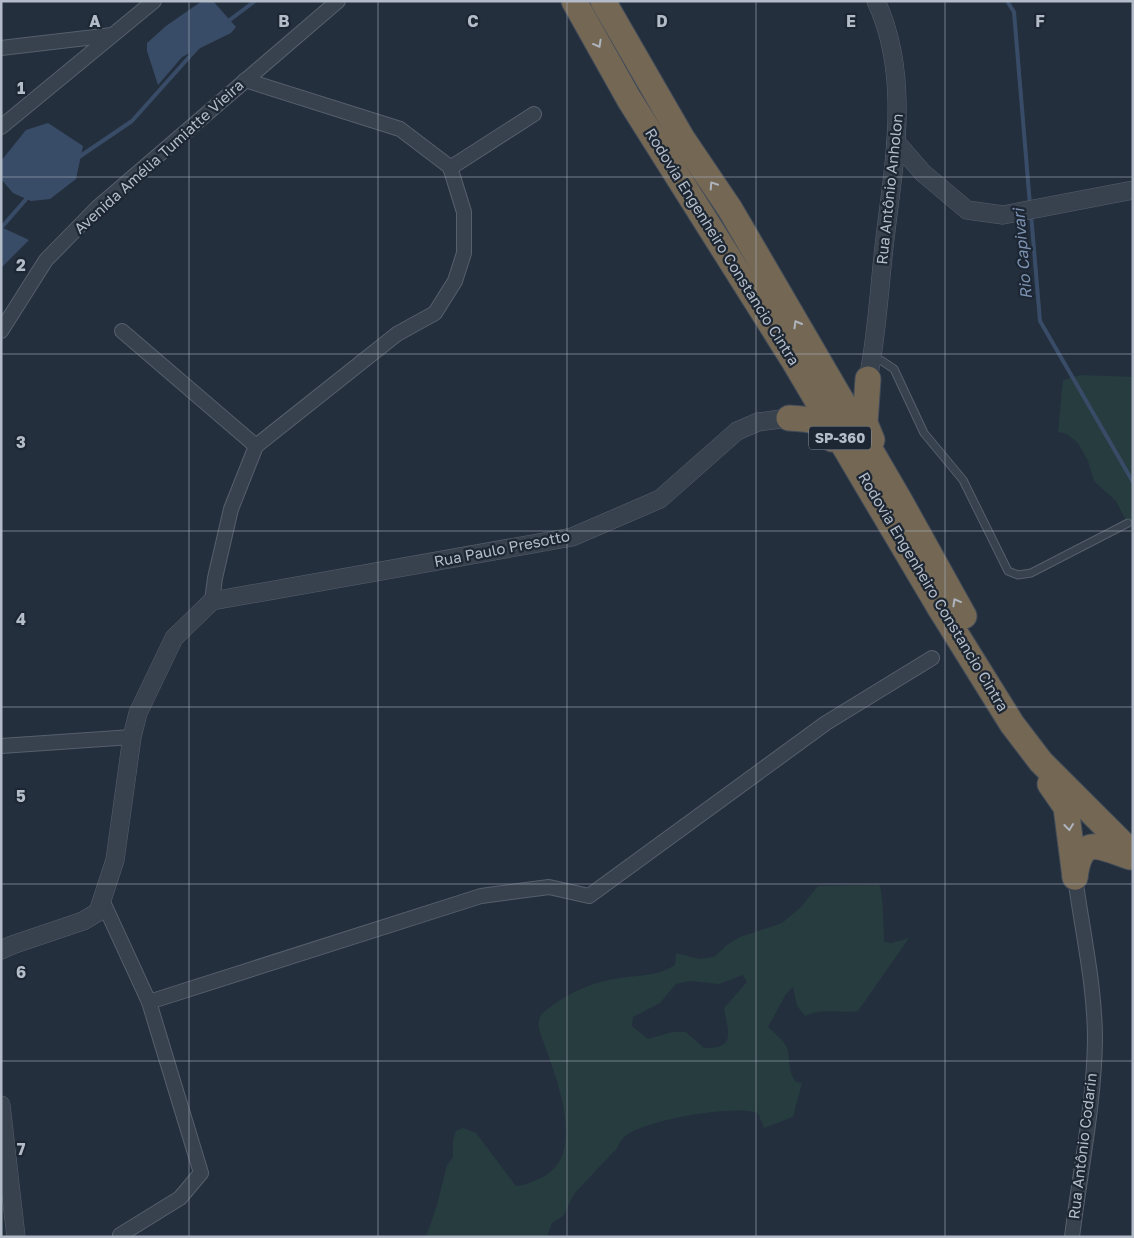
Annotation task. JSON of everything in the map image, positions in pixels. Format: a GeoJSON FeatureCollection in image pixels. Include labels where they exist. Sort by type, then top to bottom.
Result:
{"type":"FeatureCollection","features":[{"type":"Feature","properties":{"kind":"highway","name":"Rodovia Engenheiro Constancio Cintra"},"geometry":{"type":"LineString","coordinates":[[574,1],[628,99],[899,499],[986,656],[1042,740],[1133,834]]}},
{"type":"Feature","properties":{"kind":"highway","name":"Rodovia Engenheiro Constancio Cintra"},"geometry":{"type":"LineString","coordinates":[[603,1],[682,138],[730,209],[873,493],[938,605],[1012,724],[1041,762],[1133,856]]}},
{"type":"Feature","properties":{"kind":"highway"},"geometry":{"type":"LineString","coordinates":[[801,353],[853,400],[859,396],[870,369]]}},
{"type":"Feature","properties":{"kind":"highway"},"geometry":{"type":"LineString","coordinates":[[789,418],[810,414],[816,407],[801,353]]}},
{"type":"Feature","properties":{"kind":"highway"},"geometry":{"type":"LineString","coordinates":[[870,369],[865,423],[899,499]]}},
{"type":"Feature","properties":{"kind":"highway"},"geometry":{"type":"LineString","coordinates":[[789,418],[810,419],[825,426],[836,445],[873,493]]}},
{"type":"Feature","properties":{"kind":"highway"},"geometry":{"type":"LineString","coordinates":[[1012,724],[1066,807],[1075,876]]}},
{"type":"Feature","properties":{"kind":"highway"},"geometry":{"type":"LineString","coordinates":[[1075,876],[1078,856],[1086,849],[1101,847],[1133,856]]}},
{"type":"Feature","properties":{"kind":"street"},"geometry":{"type":"LineString","coordinates":[[1,127],[154,1]]}},
{"type":"Feature","properties":{"kind":"street","name":"Avenida Amélia Tumiatte Vieira"},"geometry":{"type":"LineString","coordinates":[[1,331],[46,260],[98,208],[338,1]]}},
{"type":"Feature","properties":{"kind":"street","name":"Rua Antônio Anholon"},"geometry":{"type":"LineString","coordinates":[[870,369],[896,142],[898,92],[884,19],[876,1]]}},
{"type":"Feature","properties":{"kind":"street"},"geometry":{"type":"LineString","coordinates":[[1,48],[112,35]]}},
{"type":"Feature","properties":{"kind":"street"},"geometry":{"type":"LineString","coordinates":[[1,950],[12,944],[83,921],[98,912],[103,902],[115,860],[132,737],[138,713],[174,638],[212,601],[215,578],[231,509],[256,446],[397,334],[435,313],[455,281],[464,253],[464,212],[450,168],[400,129],[245,80]]}},
{"type":"Feature","properties":{"kind":"street"},"geometry":{"type":"LineString","coordinates":[[450,168],[534,114]]}},
{"type":"Feature","properties":{"kind":"street"},"geometry":{"type":"LineString","coordinates":[[896,142],[922,174],[967,210],[1003,214],[1133,190]]}},
{"type":"Feature","properties":{"kind":"street"},"geometry":{"type":"LineString","coordinates":[[122,331],[256,446]]}},
{"type":"Feature","properties":{"kind":"street","name":"Rua Paulo Presotto"},"geometry":{"type":"LineString","coordinates":[[212,601],[572,537],[660,499],[737,431],[758,422],[789,418]]}},
{"type":"Feature","properties":{"kind":"street"},"geometry":{"type":"LineString","coordinates":[[149,1002],[481,896],[549,887],[589,896],[727,797],[826,722],[932,658]]}},
{"type":"Feature","properties":{"kind":"street"},"geometry":{"type":"LineString","coordinates":[[1,746],[132,737]]}},
{"type":"Feature","properties":{"kind":"street","name":"Rua Antônio Codarin"},"geometry":{"type":"LineString","coordinates":[[1072,1237],[1091,1108],[1095,1038],[1075,876]]}},
{"type":"Feature","properties":{"kind":"street"},"geometry":{"type":"LineString","coordinates":[[103,902],[149,1002],[201,1173],[180,1198],[120,1235]]}},
{"type":"Feature","properties":{"kind":"street"},"geometry":{"type":"LineString","coordinates":[[1,1105],[16,1237]]}},
{"type":"Feature","properties":{"kind":"lane"},"geometry":{"type":"LineString","coordinates":[[870,369],[882,361],[894,369],[924,433],[963,480],[1008,571],[1018,575],[1031,573],[1128,524]]}},
{"type":"Feature","properties":{"kind":"green space"},"geometry":{"type":"Polygon","coordinates":[[[1081,375],[1133,377],[1133,534],[1116,501],[1094,481],[1088,461],[1078,443],[1067,434],[1058,432],[1063,380],[1081,375]]]}},
{"type":"Feature","properties":{"kind":"green space"},"geometry":{"type":"Polygon","coordinates":[[[879,885],[884,942],[891,943],[909,938],[858,1011],[825,1011],[805,1016],[797,1006],[793,987],[786,994],[768,1027],[781,1039],[787,1048],[793,1078],[796,1082],[802,1083],[793,1117],[764,1128],[758,1113],[747,1111],[711,1112],[669,1120],[634,1131],[624,1137],[618,1147],[574,1194],[563,1216],[552,1223],[547,1237],[426,1237],[437,1205],[447,1165],[453,1157],[453,1139],[456,1131],[463,1128],[476,1133],[516,1186],[541,1178],[556,1166],[564,1150],[566,1130],[564,1108],[552,1065],[539,1029],[539,1021],[544,1012],[568,995],[593,984],[669,969],[675,965],[676,953],[699,959],[714,957],[728,944],[740,937],[782,923],[800,908],[818,886],[879,885]],[[743,975],[719,984],[690,981],[676,984],[660,1003],[633,1017],[632,1026],[648,1039],[672,1032],[686,1032],[704,1048],[722,1046],[728,1037],[724,1008],[747,982],[743,975]]]}},
{"type":"Feature","properties":{"kind":"water"},"geometry":{"type":"Polygon","coordinates":[[[202,1],[213,1],[236,27],[231,33],[182,57],[158,85],[147,51],[147,43],[166,26],[202,1]]]}},
{"type":"Feature","properties":{"kind":"water"},"geometry":{"type":"Polygon","coordinates":[[[48,123],[83,146],[76,179],[50,199],[31,201],[13,193],[1,179],[1,161],[26,130],[48,123]]]}},
{"type":"Feature","properties":{"kind":"water"},"geometry":{"type":"Polygon","coordinates":[[[1,227],[29,240],[1,268],[1,227]]]}},
{"type":"Feature","properties":{"kind":"waterway"},"geometry":{"type":"LineString","coordinates":[[227,22],[255,1]]}},
{"type":"Feature","properties":{"kind":"waterway","name":"Rio Capivari"},"geometry":{"type":"LineString","coordinates":[[1007,1],[1014,12],[1030,205]]}},
{"type":"Feature","properties":{"kind":"waterway"},"geometry":{"type":"LineString","coordinates":[[76,159],[132,121],[199,46]]}},
{"type":"Feature","properties":{"kind":"waterway"},"geometry":{"type":"LineString","coordinates":[[1,228],[28,197]]}},
{"type":"Feature","properties":{"kind":"waterway","name":"Rio Capivari"},"geometry":{"type":"LineString","coordinates":[[1031,214],[1040,321],[1133,482]]}}]}
